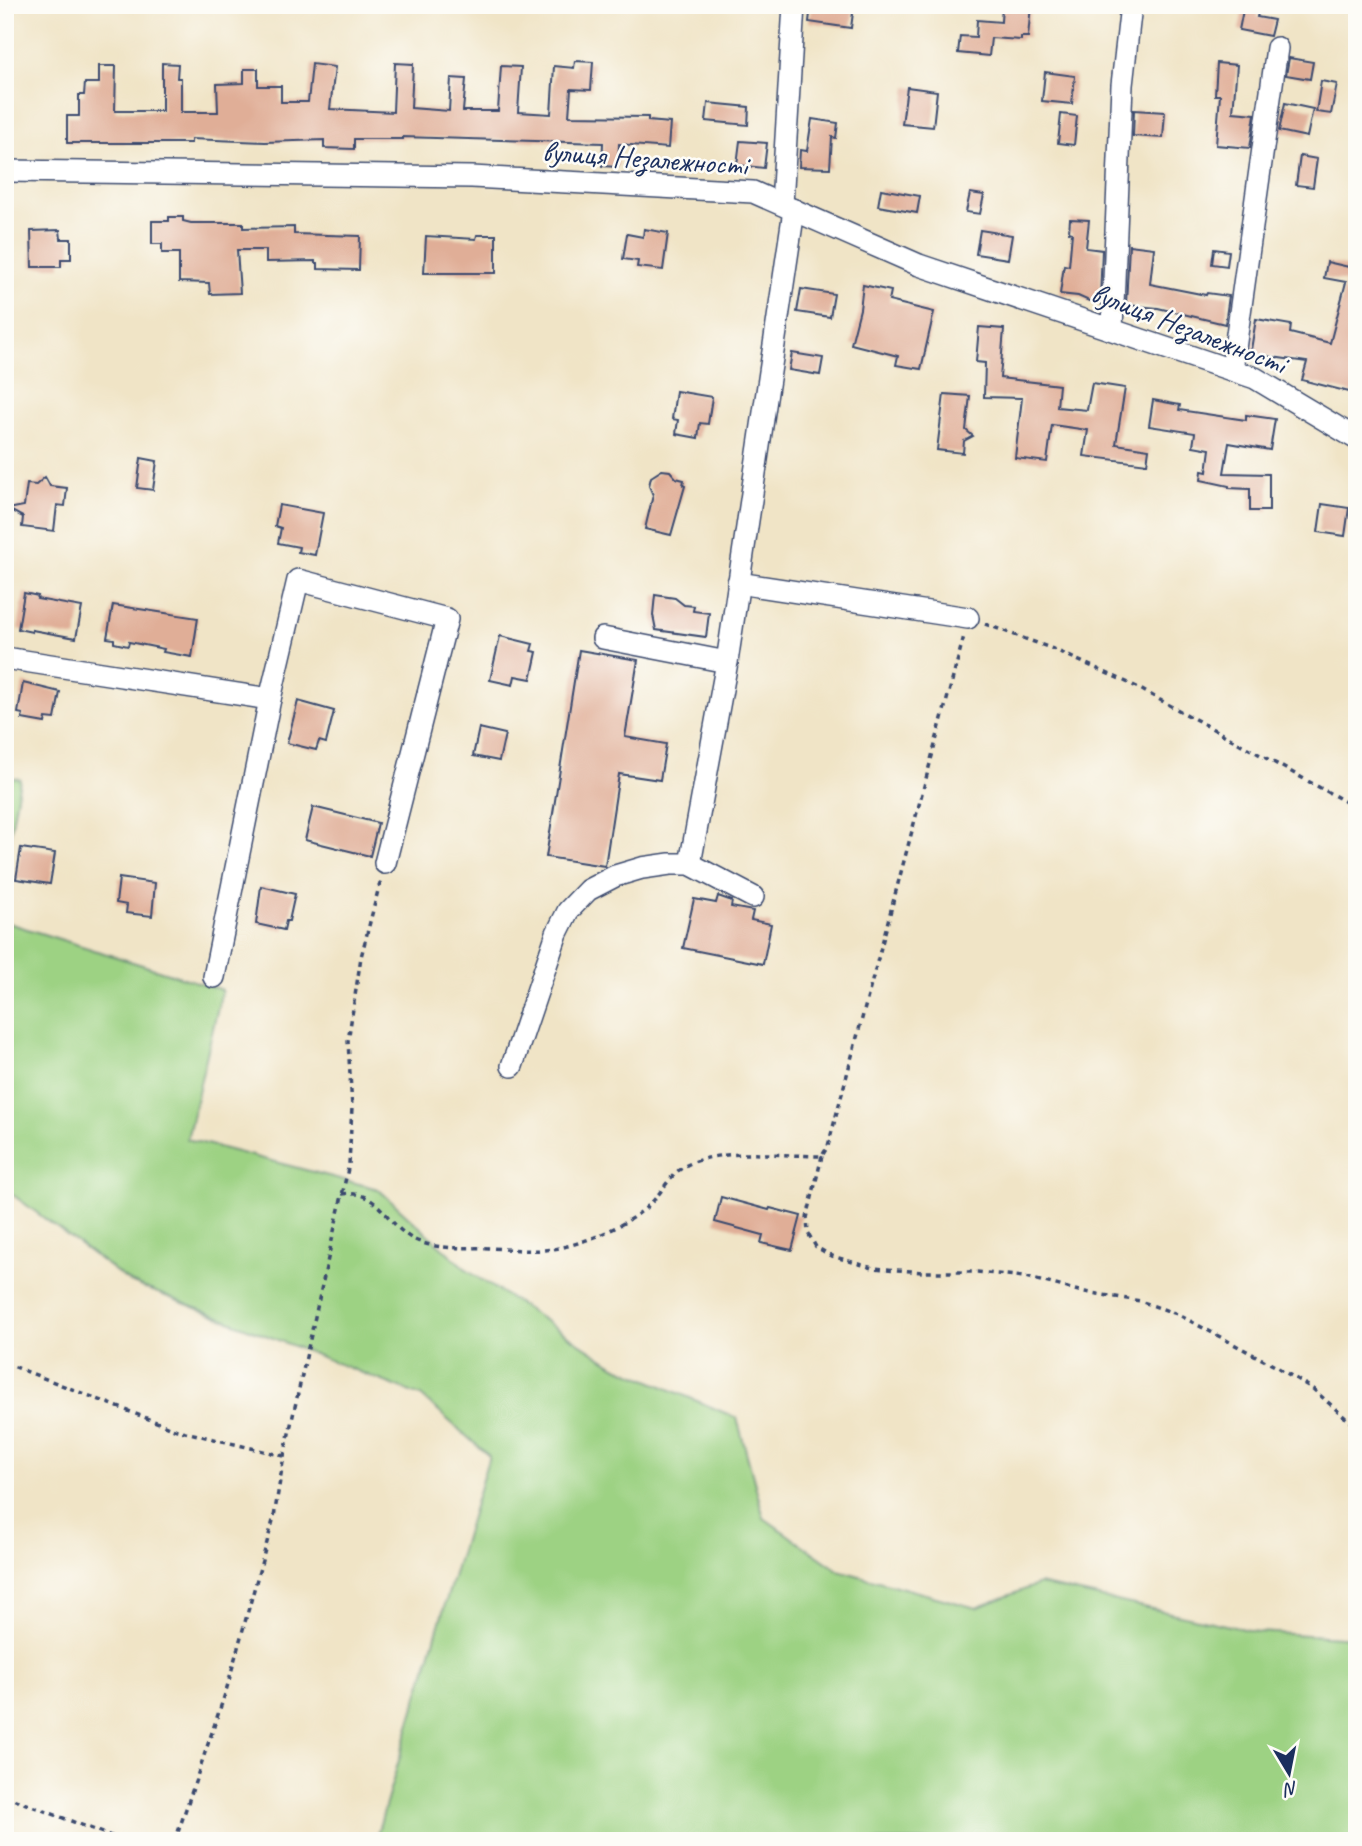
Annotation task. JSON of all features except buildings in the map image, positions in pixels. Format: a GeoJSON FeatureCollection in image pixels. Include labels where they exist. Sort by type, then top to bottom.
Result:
{"type":"FeatureCollection","features":[{"type":"Feature","properties":{"kind":"street"},"geometry":{"type":"LineString","coordinates":[[690,864],[727,662],[788,207],[794,5]]}},
{"type":"Feature","properties":{"kind":"street"},"geometry":{"type":"LineString","coordinates":[[1112,330],[1122,85],[1131,5]]}},
{"type":"Feature","properties":{"kind":"street"},"geometry":{"type":"LineString","coordinates":[[1232,370],[1277,48]]}},
{"type":"Feature","properties":{"kind":"street","name":"вулиця Незалежності"},"geometry":{"type":"LineString","coordinates":[[5,171],[472,177],[753,192],[919,265],[1255,378],[1357,439]]}},
{"type":"Feature","properties":{"kind":"street"},"geometry":{"type":"LineString","coordinates":[[214,977],[270,699],[298,580],[447,619],[385,863]]}},
{"type":"Feature","properties":{"kind":"street"},"geometry":{"type":"LineString","coordinates":[[738,583],[968,618]]}},
{"type":"Feature","properties":{"kind":"street"},"geometry":{"type":"LineString","coordinates":[[603,638],[727,662]]}},
{"type":"Feature","properties":{"kind":"street"},"geometry":{"type":"LineString","coordinates":[[5,658],[270,699]]}},
{"type":"Feature","properties":{"kind":"street"},"geometry":{"type":"LineString","coordinates":[[512,1066],[557,933],[568,911],[588,890],[615,876],[670,864],[690,864],[753,897]]}},
{"type":"Feature","properties":{"kind":"path"},"geometry":{"type":"LineString","coordinates":[[1357,808],[1131,684],[1053,649],[968,618],[807,1218],[807,1233],[816,1247],[832,1256],[873,1268],[977,1272],[1025,1277],[1079,1291],[1140,1301],[1177,1314],[1313,1389],[1357,1428]]}},
{"type":"Feature","properties":{"kind":"path"},"geometry":{"type":"LineString","coordinates":[[175,1841],[226,1692],[274,1517],[284,1456],[349,1164],[352,1107],[348,1041],[361,957],[385,863]]}},
{"type":"Feature","properties":{"kind":"path"},"geometry":{"type":"LineString","coordinates":[[342,1194],[368,1196],[418,1242],[448,1247],[554,1249],[588,1239],[626,1222],[649,1206],[682,1167],[698,1160],[718,1155],[822,1156]]}},
{"type":"Feature","properties":{"kind":"path"},"geometry":{"type":"LineString","coordinates":[[5,1363],[177,1430],[284,1456]]}},
{"type":"Feature","properties":{"kind":"path"},"geometry":{"type":"LineString","coordinates":[[5,1796],[124,1841]]}},
{"type":"Feature","properties":{"kind":"green space"},"geometry":{"type":"Polygon","coordinates":[[[5,776],[20,779],[5,864],[5,776]]]}},
{"type":"Feature","properties":{"kind":"green space"},"geometry":{"type":"Polygon","coordinates":[[[5,922],[222,990],[187,1139],[378,1189],[468,1271],[615,1366],[737,1418],[764,1518],[838,1570],[976,1608],[1039,1584],[1257,1632],[1357,1638],[1357,1841],[375,1841],[489,1456],[421,1396],[130,1282],[5,1189],[5,922]]]}}]}
